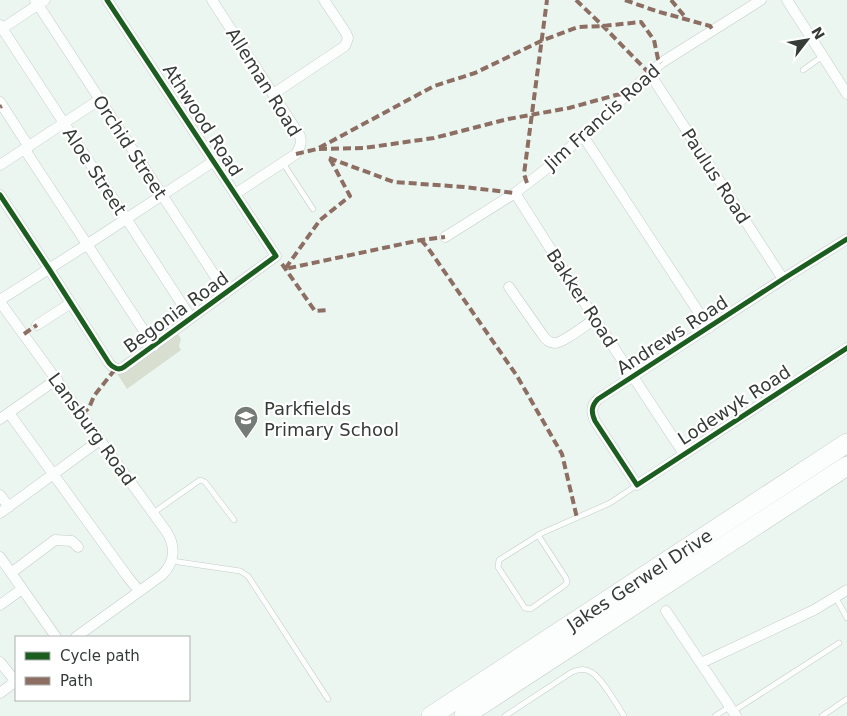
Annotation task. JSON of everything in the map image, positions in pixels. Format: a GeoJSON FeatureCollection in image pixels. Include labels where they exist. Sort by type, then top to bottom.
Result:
{"type":"FeatureCollection","features":[{"type":"Feature","properties":{"kind":"highway","name":"Jakes Gerwel Drive"},"geometry":{"type":"LineString","coordinates":[[431,716],[847,443]]}},
{"type":"Feature","properties":{"kind":"highway","name":"Jakes Gerwel Drive"},"geometry":{"type":"LineString","coordinates":[[464,716],[847,466]]}},
{"type":"Feature","properties":{"kind":"street","name":"Athwood Road"},"geometry":{"type":"LineString","coordinates":[[107,0],[276,256]]}},
{"type":"Feature","properties":{"kind":"street","name":"Alleman Road"},"geometry":{"type":"LineString","coordinates":[[212,0],[301,140],[296,154],[235,194]]}},
{"type":"Feature","properties":{"kind":"street"},"geometry":{"type":"LineString","coordinates":[[273,94],[345,46],[348,38],[346,33],[324,0]]}},
{"type":"Feature","properties":{"kind":"street","name":"Jim Francis Road"},"geometry":{"type":"LineString","coordinates":[[446,237],[515,193],[550,166],[661,63],[761,0]]}},
{"type":"Feature","properties":{"kind":"street"},"geometry":{"type":"LineString","coordinates":[[787,0],[847,94]]}},
{"type":"Feature","properties":{"kind":"street"},"geometry":{"type":"LineString","coordinates":[[1,28],[39,2]]}},
{"type":"Feature","properties":{"kind":"street","name":"Orchid Street"},"geometry":{"type":"LineString","coordinates":[[39,2],[100,100],[226,293]]}},
{"type":"Feature","properties":{"kind":"street","name":"Aloe Street"},"geometry":{"type":"LineString","coordinates":[[1,28],[191,318]]}},
{"type":"Feature","properties":{"kind":"street","name":"Paulus Road"},"geometry":{"type":"LineString","coordinates":[[650,74],[783,279]]}},
{"type":"Feature","properties":{"kind":"street"},"geometry":{"type":"LineString","coordinates":[[0,165],[100,100]]}},
{"type":"Feature","properties":{"kind":"street"},"geometry":{"type":"LineString","coordinates":[[0,102],[27,148],[154,346]]}},
{"type":"Feature","properties":{"kind":"street"},"geometry":{"type":"LineString","coordinates":[[583,136],[709,328]]}},
{"type":"Feature","properties":{"kind":"street"},"geometry":{"type":"LineString","coordinates":[[0,301],[214,161]]}},
{"type":"Feature","properties":{"kind":"street","name":"Bakker Road"},"geometry":{"type":"LineString","coordinates":[[515,193],[684,454]]}},
{"type":"Feature","properties":{"kind":"street","name":"Begonia Road"},"geometry":{"type":"LineString","coordinates":[[0,195],[113,368],[122,368],[276,256]]}},
{"type":"Feature","properties":{"kind":"street","name":"Andrews Road"},"geometry":{"type":"LineString","coordinates":[[637,485],[595,421],[592,414],[594,402],[847,239]]}},
{"type":"Feature","properties":{"kind":"street"},"geometry":{"type":"LineString","coordinates":[[509,287],[545,339],[552,343],[559,342],[595,319]]}},
{"type":"Feature","properties":{"kind":"street","name":"Lansburg Road"},"geometry":{"type":"LineString","coordinates":[[0,301],[170,537],[173,551],[172,561]]}},
{"type":"Feature","properties":{"kind":"street"},"geometry":{"type":"LineString","coordinates":[[37,325],[70,303]]}},
{"type":"Feature","properties":{"kind":"street","name":"Lodewyk Road"},"geometry":{"type":"LineString","coordinates":[[637,485],[847,348]]}},
{"type":"Feature","properties":{"kind":"street"},"geometry":{"type":"LineString","coordinates":[[0,419],[56,379]]}},
{"type":"Feature","properties":{"kind":"street"},"geometry":{"type":"LineString","coordinates":[[9,413],[127,576],[140,591]]}},
{"type":"Feature","properties":{"kind":"street"},"geometry":{"type":"LineString","coordinates":[[0,495],[4,510],[100,440]]}},
{"type":"Feature","properties":{"kind":"street"},"geometry":{"type":"LineString","coordinates":[[11,573],[55,540],[72,541],[78,547]]}},
{"type":"Feature","properties":{"kind":"street"},"geometry":{"type":"LineString","coordinates":[[0,557],[55,636]]}},
{"type":"Feature","properties":{"kind":"street"},"geometry":{"type":"LineString","coordinates":[[77,636],[162,575],[172,561]]}},
{"type":"Feature","properties":{"kind":"street"},"geometry":{"type":"LineString","coordinates":[[0,606],[22,590]]}},
{"type":"Feature","properties":{"kind":"street"},"geometry":{"type":"LineString","coordinates":[[701,663],[814,610],[847,590]]}},
{"type":"Feature","properties":{"kind":"street"},"geometry":{"type":"LineString","coordinates":[[666,611],[732,712]]}},
{"type":"Feature","properties":{"kind":"street"},"geometry":{"type":"LineString","coordinates":[[0,662],[15,681]]}},
{"type":"Feature","properties":{"kind":"street"},"geometry":{"type":"LineString","coordinates":[[0,693],[15,683]]}},
{"type":"Feature","properties":{"kind":"lane"},"geometry":{"type":"LineString","coordinates":[[802,70],[823,56]]}},
{"type":"Feature","properties":{"kind":"lane"},"geometry":{"type":"LineString","coordinates":[[282,163],[313,209]]}},
{"type":"Feature","properties":{"kind":"lane"},"geometry":{"type":"LineString","coordinates":[[153,513],[200,480],[205,482],[234,520]]}},
{"type":"Feature","properties":{"kind":"lane","name":"Lodewyk Road"},"geometry":{"type":"LineString","coordinates":[[538,535],[567,582],[532,608],[527,609],[498,567],[499,560],[538,535],[610,503],[637,485]]}},
{"type":"Feature","properties":{"kind":"lane"},"geometry":{"type":"LineString","coordinates":[[172,561],[244,572],[328,698]]}},
{"type":"Feature","properties":{"kind":"lane"},"geometry":{"type":"LineString","coordinates":[[836,598],[847,618]]}},
{"type":"Feature","properties":{"kind":"lane"},"geometry":{"type":"LineString","coordinates":[[715,716],[732,712],[839,643]]}},
{"type":"Feature","properties":{"kind":"lane"},"geometry":{"type":"LineString","coordinates":[[505,716],[572,672],[582,669],[591,671],[599,678],[624,716]]}},
{"type":"Feature","properties":{"kind":"lane"},"geometry":{"type":"LineString","coordinates":[[822,716],[847,699]]}},
{"type":"Feature","properties":{"kind":"shaded area"},"geometry":{"type":"Polygon","coordinates":[[[177,332],[181,339],[179,346],[181,350],[127,389],[118,375],[177,332]]]}},
{"type":"Feature","properties":{"kind":"marked path"},"geometry":{"type":"LineString","coordinates":[[527,183],[524,174],[547,0]]}},
{"type":"Feature","properties":{"kind":"marked path"},"geometry":{"type":"LineString","coordinates":[[576,0],[650,74]]}},
{"type":"Feature","properties":{"kind":"marked path"},"geometry":{"type":"LineString","coordinates":[[625,0],[710,26],[713,30]]}},
{"type":"Feature","properties":{"kind":"marked path"},"geometry":{"type":"LineString","coordinates":[[671,0],[686,18]]}},
{"type":"Feature","properties":{"kind":"marked path"},"geometry":{"type":"LineString","coordinates":[[296,154],[317,149],[434,86],[475,73],[541,41],[578,27],[641,22],[654,40],[658,59],[661,63]]}},
{"type":"Feature","properties":{"kind":"marked path"},"geometry":{"type":"LineString","coordinates":[[319,149],[364,148],[434,138],[508,119],[569,108],[628,93]]}},
{"type":"Feature","properties":{"kind":"marked path"},"geometry":{"type":"LineString","coordinates":[[329,158],[394,182],[515,193]]}},
{"type":"Feature","properties":{"kind":"marked path"},"geometry":{"type":"LineString","coordinates":[[330,159],[350,196],[320,220],[285,269],[421,240],[445,237]]}},
{"type":"Feature","properties":{"kind":"marked path"},"geometry":{"type":"LineString","coordinates":[[421,240],[517,376],[562,454],[577,518]]}},
{"type":"Feature","properties":{"kind":"marked path"},"geometry":{"type":"LineString","coordinates":[[282,264],[315,311],[329,310]]}},
{"type":"Feature","properties":{"kind":"marked path"},"geometry":{"type":"LineString","coordinates":[[24,334],[37,325]]}},
{"type":"Feature","properties":{"kind":"marked path"},"geometry":{"type":"LineString","coordinates":[[82,414],[89,408],[94,396],[116,368]]}},
{"type":"Feature","properties":{"kind":"cycle path"},"geometry":{"type":"LineString","coordinates":[[0,195],[109,363],[120,369],[276,256],[107,0]]}},
{"type":"Feature","properties":{"kind":"cycle path"},"geometry":{"type":"LineString","coordinates":[[847,239],[598,399],[592,409],[593,415],[637,485],[847,348]]}},
{"type":"Feature","properties":{"kind":"place","name":"Parkfields Primary School"},"geometry":{"type":"Point","coordinates":[246,439]}}]}
